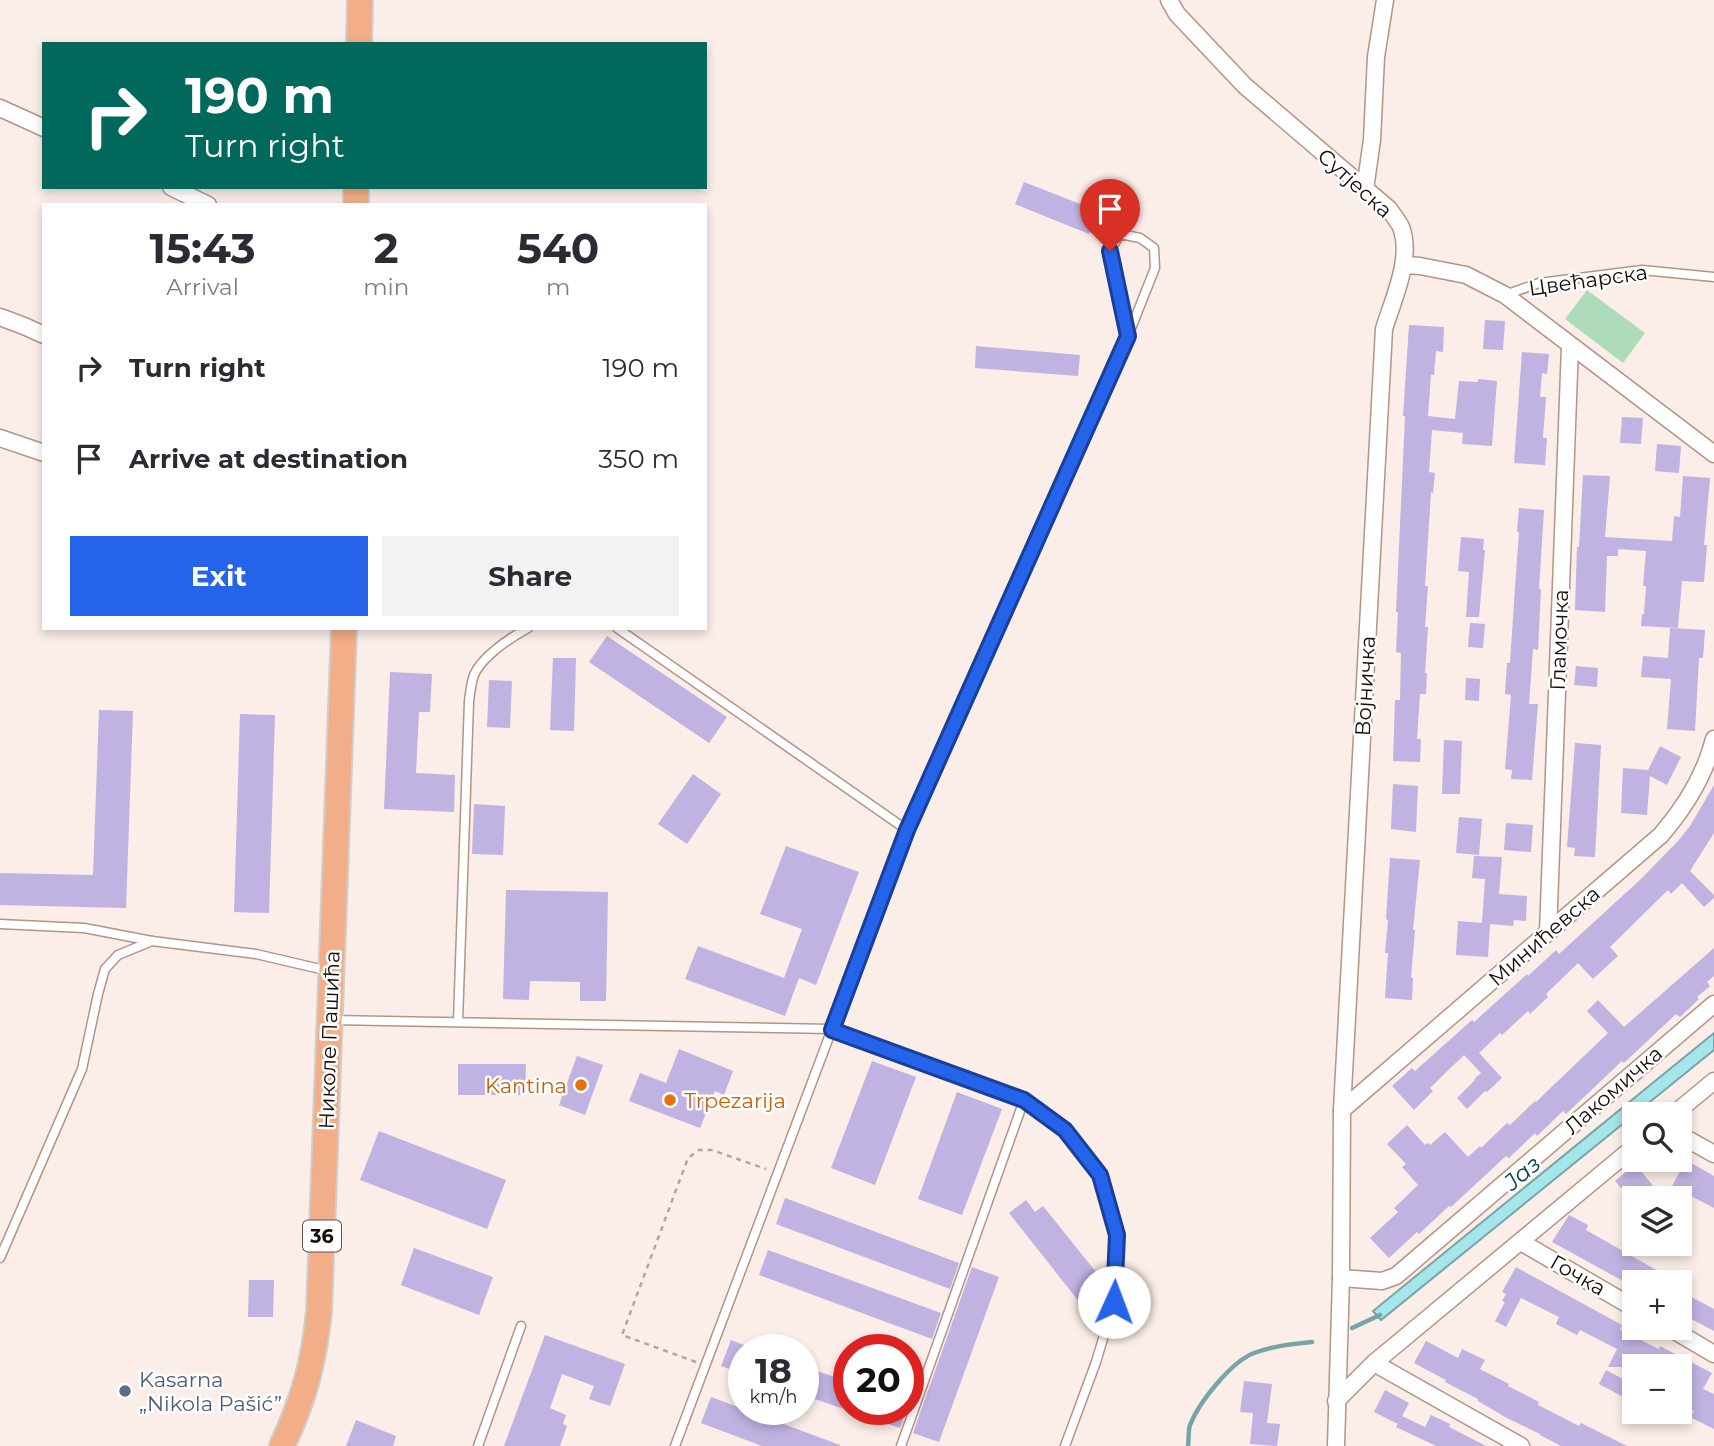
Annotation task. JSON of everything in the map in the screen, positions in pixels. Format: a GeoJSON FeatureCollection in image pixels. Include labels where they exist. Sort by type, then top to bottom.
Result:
{"type":"FeatureCollection","features":[{"type":"Feature","properties":{"kind":"main road"},"geometry":{"type":"LineString","coordinates":[[359,42],[360,0]]}},
{"type":"Feature","properties":{"kind":"main road","name":"Николе Пашића"},"geometry":{"type":"LineString","coordinates":[[282,1446],[303,1396],[314,1352],[320,1293],[344,630]]}},
{"type":"Feature","properties":{"kind":"street","name":"Сутјеска"},"geometry":{"type":"LineString","coordinates":[[1169,0],[1177,14],[1245,86],[1389,209],[1400,225],[1405,241],[1404,265]]}},
{"type":"Feature","properties":{"kind":"street"},"geometry":{"type":"LineString","coordinates":[[1365,189],[1372,140],[1376,57],[1385,0]]}},
{"type":"Feature","properties":{"kind":"street"},"geometry":{"type":"LineString","coordinates":[[0,108],[42,127]]}},
{"type":"Feature","properties":{"kind":"street"},"geometry":{"type":"LineString","coordinates":[[175,189],[204,203]]}},
{"type":"Feature","properties":{"kind":"street"},"geometry":{"type":"LineString","coordinates":[[1404,265],[1443,269],[1466,275],[1505,295],[1714,454]]}},
{"type":"Feature","properties":{"kind":"street","name":"Војничка"},"geometry":{"type":"LineString","coordinates":[[1336,1446],[1342,1110],[1384,329],[1404,265]]}},
{"type":"Feature","properties":{"kind":"street"},"geometry":{"type":"LineString","coordinates":[[0,317],[42,334]]}},
{"type":"Feature","properties":{"kind":"street","name":"Гламочка"},"geometry":{"type":"LineString","coordinates":[[1548,933],[1570,346]]}},
{"type":"Feature","properties":{"kind":"street"},"geometry":{"type":"LineString","coordinates":[[0,438],[42,452]]}},
{"type":"Feature","properties":{"kind":"street","name":"Минићевска"},"geometry":{"type":"LineString","coordinates":[[1342,1110],[1661,835],[1697,784],[1714,739]]}},
{"type":"Feature","properties":{"kind":"street","name":"Лакомичка"},"geometry":{"type":"LineString","coordinates":[[1341,1278],[1382,1281],[1396,1276],[1714,1004]]}},
{"type":"Feature","properties":{"kind":"street"},"geometry":{"type":"LineString","coordinates":[[1689,1102],[1714,1081]]}},
{"type":"Feature","properties":{"kind":"street"},"geometry":{"type":"LineString","coordinates":[[1692,1142],[1714,1154]]}},
{"type":"Feature","properties":{"kind":"street"},"geometry":{"type":"LineString","coordinates":[[1336,1401],[1374,1363],[1622,1157]]}},
{"type":"Feature","properties":{"kind":"street","name":"Гочка"},"geometry":{"type":"LineString","coordinates":[[1521,1242],[1622,1301]]}},
{"type":"Feature","properties":{"kind":"street"},"geometry":{"type":"LineString","coordinates":[[1690,1340],[1714,1354]]}},
{"type":"Feature","properties":{"kind":"street"},"geometry":{"type":"LineString","coordinates":[[1374,1363],[1521,1446]]}},
{"type":"Feature","properties":{"kind":"lane"},"geometry":{"type":"LineString","coordinates":[[675,1446],[907,830],[1128,336],[1155,268],[1153,248],[1140,238],[1120,234],[1110,251],[1128,336]]}},
{"type":"Feature","properties":{"kind":"lane","name":"Цвећарска"},"geometry":{"type":"LineString","coordinates":[[1505,295],[1539,284],[1642,270],[1714,277]]}},
{"type":"Feature","properties":{"kind":"lane"},"geometry":{"type":"LineString","coordinates":[[458,1023],[469,701],[473,676],[483,661],[524,630]]}},
{"type":"Feature","properties":{"kind":"lane"},"geometry":{"type":"LineString","coordinates":[[620,630],[907,830]]}},
{"type":"Feature","properties":{"kind":"lane"},"geometry":{"type":"LineString","coordinates":[[0,924],[84,928],[152,941],[256,954],[332,971]]}},
{"type":"Feature","properties":{"kind":"lane"},"geometry":{"type":"LineString","coordinates":[[0,1258],[82,1069],[105,969],[118,955],[152,941]]}},
{"type":"Feature","properties":{"kind":"lane"},"geometry":{"type":"LineString","coordinates":[[331,1020],[832,1030],[1024,1100],[1065,1130],[1100,1175],[1117,1235],[1114,1302],[1096,1362],[1065,1446]]}},
{"type":"Feature","properties":{"kind":"lane"},"geometry":{"type":"LineString","coordinates":[[901,1446],[1024,1100]]}},
{"type":"Feature","properties":{"kind":"lane"},"geometry":{"type":"LineString","coordinates":[[478,1446],[521,1326]]}},
{"type":"Feature","properties":{"kind":"path"},"geometry":{"type":"LineString","coordinates":[[706,1365],[622,1335],[688,1158],[699,1150],[712,1150],[778,1173]]}},
{"type":"Feature","properties":{"kind":"green space"},"geometry":{"type":"Polygon","coordinates":[[[1587,290],[1645,333],[1623,363],[1565,319],[1587,290]]]}},
{"type":"Feature","properties":{"kind":"water"},"geometry":{"type":"Polygon","coordinates":[[[1714,1033],[1714,1050],[1650,1102],[1629,1102],[1714,1033]]]}},
{"type":"Feature","properties":{"kind":"water"},"geometry":{"type":"Polygon","coordinates":[[[1622,1108],[1622,1125],[1381,1320],[1373,1311],[1622,1108]]]}},
{"type":"Feature","properties":{"kind":"building"},"geometry":{"type":"Polygon","coordinates":[[[1024,182],[1098,211],[1089,234],[1015,204],[1024,182]]]}},
{"type":"Feature","properties":{"kind":"building"},"geometry":{"type":"Polygon","coordinates":[[[1485,320],[1505,321],[1503,350],[1483,349],[1485,320]]]}},
{"type":"Feature","properties":{"kind":"building"},"geometry":{"type":"Polygon","coordinates":[[[1409,325],[1444,327],[1443,352],[1436,351],[1434,375],[1431,375],[1428,416],[1455,419],[1459,381],[1497,381],[1492,446],[1462,444],[1463,433],[1432,430],[1429,472],[1435,473],[1433,493],[1431,492],[1425,586],[1428,586],[1425,627],[1428,627],[1426,694],[1420,694],[1417,739],[1421,739],[1420,762],[1393,761],[1395,700],[1400,700],[1401,653],[1396,652],[1396,612],[1409,325]]]}},
{"type":"Feature","properties":{"kind":"building"},"geometry":{"type":"Polygon","coordinates":[[[976,346],[1080,355],[1078,376],[975,368],[976,346]]]}},
{"type":"Feature","properties":{"kind":"building"},"geometry":{"type":"Polygon","coordinates":[[[1522,352],[1549,354],[1547,374],[1542,373],[1540,397],[1546,397],[1543,438],[1547,438],[1545,465],[1514,463],[1522,352]]]}},
{"type":"Feature","properties":{"kind":"building"},"geometry":{"type":"Polygon","coordinates":[[[1622,417],[1643,418],[1641,444],[1620,443],[1622,417]]]}},
{"type":"Feature","properties":{"kind":"building"},"geometry":{"type":"Polygon","coordinates":[[[1657,444],[1681,446],[1679,473],[1655,471],[1657,444]]]}},
{"type":"Feature","properties":{"kind":"building"},"geometry":{"type":"Polygon","coordinates":[[[1583,475],[1610,476],[1605,537],[1672,541],[1674,516],[1680,517],[1683,476],[1710,478],[1704,545],[1707,545],[1704,582],[1682,581],[1678,628],[1641,626],[1646,586],[1643,586],[1646,551],[1618,549],[1618,556],[1607,556],[1605,612],[1575,610],[1583,475]]]}},
{"type":"Feature","properties":{"kind":"building"},"geometry":{"type":"Polygon","coordinates":[[[1519,508],[1544,510],[1538,650],[1533,649],[1529,704],[1538,704],[1532,780],[1511,779],[1512,770],[1505,769],[1511,695],[1505,694],[1507,663],[1510,663],[1519,508]]]}},
{"type":"Feature","properties":{"kind":"building"},"geometry":{"type":"Polygon","coordinates":[[[1461,537],[1484,539],[1479,617],[1466,617],[1469,572],[1458,571],[1461,537]]]}},
{"type":"Feature","properties":{"kind":"building"},"geometry":{"type":"Polygon","coordinates":[[[1470,623],[1485,624],[1483,648],[1468,647],[1470,623]]]}},
{"type":"Feature","properties":{"kind":"building"},"geometry":{"type":"Polygon","coordinates":[[[1670,628],[1705,630],[1703,658],[1699,658],[1695,731],[1667,729],[1671,679],[1641,677],[1643,656],[1668,658],[1670,628]]]}},
{"type":"Feature","properties":{"kind":"building"},"geometry":{"type":"Polygon","coordinates":[[[607,636],[727,717],[709,743],[589,662],[607,636]]]}},
{"type":"Feature","properties":{"kind":"building"},"geometry":{"type":"Polygon","coordinates":[[[553,658],[576,658],[574,731],[550,730],[553,658]]]}},
{"type":"Feature","properties":{"kind":"building"},"geometry":{"type":"Polygon","coordinates":[[[1576,666],[1598,668],[1597,687],[1574,685],[1576,666]]]}},
{"type":"Feature","properties":{"kind":"building"},"geometry":{"type":"Polygon","coordinates":[[[390,672],[432,674],[430,712],[419,712],[416,773],[455,775],[454,812],[384,809],[390,672]]]}},
{"type":"Feature","properties":{"kind":"building"},"geometry":{"type":"Polygon","coordinates":[[[1466,678],[1480,679],[1479,701],[1465,700],[1466,678]]]}},
{"type":"Feature","properties":{"kind":"building"},"geometry":{"type":"Polygon","coordinates":[[[489,680],[512,681],[510,728],[487,727],[489,680]]]}},
{"type":"Feature","properties":{"kind":"building"},"geometry":{"type":"Polygon","coordinates":[[[99,710],[133,711],[126,908],[0,905],[0,873],[93,875],[99,710]]]}},
{"type":"Feature","properties":{"kind":"building"},"geometry":{"type":"Polygon","coordinates":[[[240,714],[275,715],[269,913],[234,912],[240,714]]]}},
{"type":"Feature","properties":{"kind":"building"},"geometry":{"type":"Polygon","coordinates":[[[1444,740],[1462,741],[1460,794],[1442,794],[1444,740]]]}},
{"type":"Feature","properties":{"kind":"building"},"geometry":{"type":"Polygon","coordinates":[[[1575,743],[1601,745],[1595,857],[1574,856],[1575,848],[1567,847],[1575,743]]]}},
{"type":"Feature","properties":{"kind":"building"},"geometry":{"type":"Polygon","coordinates":[[[1660,746],[1681,757],[1667,785],[1650,776],[1647,815],[1621,813],[1623,768],[1648,770],[1660,746]]]}},
{"type":"Feature","properties":{"kind":"building"},"geometry":{"type":"Polygon","coordinates":[[[693,774],[721,794],[687,844],[658,824],[693,774]]]}},
{"type":"Feature","properties":{"kind":"building"},"geometry":{"type":"Polygon","coordinates":[[[1393,784],[1418,786],[1416,832],[1391,829],[1393,784]]]}},
{"type":"Feature","properties":{"kind":"building"},"geometry":{"type":"Polygon","coordinates":[[[1714,785],[1714,833],[1690,871],[1714,898],[1704,907],[1682,883],[1671,894],[1668,890],[1610,947],[1618,956],[1593,979],[1578,963],[1530,1014],[1528,1011],[1479,1053],[1502,1078],[1487,1092],[1467,1109],[1457,1098],[1481,1073],[1464,1055],[1430,1088],[1433,1091],[1414,1110],[1392,1086],[1412,1068],[1415,1071],[1556,950],[1559,954],[1641,879],[1690,826],[1714,785]]]}},
{"type":"Feature","properties":{"kind":"building"},"geometry":{"type":"Polygon","coordinates":[[[474,804],[505,806],[503,855],[472,854],[474,804]]]}},
{"type":"Feature","properties":{"kind":"building"},"geometry":{"type":"Polygon","coordinates":[[[1459,817],[1482,819],[1479,855],[1456,853],[1459,817]]]}},
{"type":"Feature","properties":{"kind":"building"},"geometry":{"type":"Polygon","coordinates":[[[1506,823],[1533,825],[1531,852],[1504,850],[1506,823]]]}},
{"type":"Feature","properties":{"kind":"building"},"geometry":{"type":"Polygon","coordinates":[[[786,846],[859,872],[816,985],[799,978],[785,1016],[685,979],[698,946],[784,978],[802,929],[760,914],[786,846]]]}},
{"type":"Feature","properties":{"kind":"building"},"geometry":{"type":"Polygon","coordinates":[[[1474,856],[1502,857],[1499,894],[1527,896],[1526,921],[1514,920],[1513,926],[1490,924],[1488,957],[1456,955],[1458,921],[1482,923],[1485,879],[1472,878],[1474,856]]]}},
{"type":"Feature","properties":{"kind":"building"},"geometry":{"type":"Polygon","coordinates":[[[1390,858],[1420,860],[1413,930],[1412,1000],[1385,998],[1390,858]]]}},
{"type":"Feature","properties":{"kind":"building"},"geometry":{"type":"Polygon","coordinates":[[[506,890],[608,892],[606,1001],[580,1001],[580,982],[530,981],[529,1000],[503,999],[506,890]]]}},
{"type":"Feature","properties":{"kind":"building"},"geometry":{"type":"Polygon","coordinates":[[[1714,948],[1714,976],[1707,982],[1710,986],[1697,997],[1699,999],[1680,1017],[1676,1014],[1566,1114],[1563,1111],[1537,1136],[1535,1133],[1509,1158],[1506,1156],[1451,1207],[1419,1234],[1417,1232],[1389,1258],[1370,1238],[1398,1212],[1394,1208],[1418,1185],[1402,1167],[1406,1164],[1387,1144],[1407,1125],[1425,1145],[1430,1145],[1445,1132],[1468,1157],[1536,1102],[1608,1033],[1587,1011],[1598,1000],[1624,1027],[1714,948]]]}},
{"type":"Feature","properties":{"kind":"building"},"geometry":{"type":"Polygon","coordinates":[[[679,1049],[733,1071],[724,1095],[715,1091],[700,1128],[629,1101],[640,1073],[666,1083],[679,1049]]]}},
{"type":"Feature","properties":{"kind":"building","name":"Kantina"},"geometry":{"type":"Polygon","coordinates":[[[577,1056],[603,1065],[585,1115],[559,1105],[577,1056]]]}},
{"type":"Feature","properties":{"kind":"building"},"geometry":{"type":"Polygon","coordinates":[[[872,1061],[916,1077],[875,1185],[831,1168],[872,1061]]]}},
{"type":"Feature","properties":{"kind":"building"},"geometry":{"type":"Polygon","coordinates":[[[458,1064],[526,1064],[525,1095],[458,1095],[458,1064]]]}},
{"type":"Feature","properties":{"kind":"building"},"geometry":{"type":"Polygon","coordinates":[[[957,1092],[1002,1109],[962,1215],[918,1199],[957,1092]]]}},
{"type":"Feature","properties":{"kind":"building"},"geometry":{"type":"Polygon","coordinates":[[[379,1131],[506,1180],[487,1229],[360,1180],[379,1131]]]}},
{"type":"Feature","properties":{"kind":"building"},"geometry":{"type":"Polygon","coordinates":[[[1692,1163],[1714,1176],[1714,1208],[1692,1196],[1692,1186],[1672,1186],[1680,1172],[1692,1172],[1692,1163]]]}},
{"type":"Feature","properties":{"kind":"building"},"geometry":{"type":"Polygon","coordinates":[[[1626,1172],[1642,1172],[1653,1186],[1622,1186],[1622,1189],[1615,1181],[1626,1172]]]}},
{"type":"Feature","properties":{"kind":"building"},"geometry":{"type":"Polygon","coordinates":[[[785,1198],[959,1263],[950,1289],[776,1224],[785,1198]]]}},
{"type":"Feature","properties":{"kind":"building"},"geometry":{"type":"Polygon","coordinates":[[[1026,1200],[1035,1212],[1043,1206],[1108,1287],[1100,1294],[1107,1303],[1106,1307],[1092,1318],[1009,1213],[1026,1200]]]}},
{"type":"Feature","properties":{"kind":"building"},"geometry":{"type":"Polygon","coordinates":[[[1569,1215],[1588,1225],[1586,1230],[1622,1251],[1622,1256],[1632,1256],[1656,1270],[1622,1270],[1622,1280],[1552,1242],[1569,1215]]]}},
{"type":"Feature","properties":{"kind":"building"},"geometry":{"type":"Polygon","coordinates":[[[414,1248],[493,1277],[479,1315],[401,1285],[414,1248]]]}},
{"type":"Feature","properties":{"kind":"building"},"geometry":{"type":"Polygon","coordinates":[[[768,1250],[941,1313],[932,1339],[759,1275],[768,1250]]]}},
{"type":"Feature","properties":{"kind":"building"},"geometry":{"type":"Polygon","coordinates":[[[972,1267],[999,1277],[939,1442],[913,1433],[916,1425],[924,1425],[924,1402],[972,1267]]]}},
{"type":"Feature","properties":{"kind":"building"},"geometry":{"type":"Polygon","coordinates":[[[1516,1267],[1622,1325],[1622,1340],[1641,1340],[1675,1354],[1622,1354],[1622,1367],[1608,1367],[1617,1349],[1580,1330],[1577,1335],[1556,1324],[1559,1317],[1521,1298],[1506,1327],[1495,1321],[1505,1302],[1502,1301],[1506,1294],[1502,1292],[1516,1267]]]}},
{"type":"Feature","properties":{"kind":"building"},"geometry":{"type":"Polygon","coordinates":[[[249,1280],[274,1280],[273,1317],[248,1317],[249,1280]]]}},
{"type":"Feature","properties":{"kind":"building"},"geometry":{"type":"Polygon","coordinates":[[[1692,1297],[1714,1309],[1714,1331],[1692,1319],[1692,1297]]]}},
{"type":"Feature","properties":{"kind":"building"},"geometry":{"type":"Polygon","coordinates":[[[545,1335],[625,1364],[610,1406],[589,1399],[594,1386],[562,1374],[550,1408],[566,1415],[563,1424],[567,1426],[560,1446],[504,1446],[545,1335]]]}},
{"type":"Feature","properties":{"kind":"building"},"geometry":{"type":"Polygon","coordinates":[[[1426,1341],[1458,1358],[1462,1349],[1485,1360],[1480,1369],[1539,1402],[1538,1405],[1627,1446],[1561,1446],[1505,1417],[1414,1363],[1426,1341]]]}},
{"type":"Feature","properties":{"kind":"building"},"geometry":{"type":"Polygon","coordinates":[[[728,1348],[728,1368],[721,1366],[728,1348]]]}},
{"type":"Feature","properties":{"kind":"building"},"geometry":{"type":"Polygon","coordinates":[[[1692,1363],[1712,1373],[1703,1389],[1714,1394],[1714,1429],[1692,1418],[1692,1363]]]}},
{"type":"Feature","properties":{"kind":"building"},"geometry":{"type":"Polygon","coordinates":[[[1606,1370],[1622,1379],[1622,1396],[1599,1384],[1606,1370]]]}},
{"type":"Feature","properties":{"kind":"building"},"geometry":{"type":"Polygon","coordinates":[[[819,1372],[833,1376],[833,1405],[819,1400],[819,1372]]]}},
{"type":"Feature","properties":{"kind":"building"},"geometry":{"type":"Polygon","coordinates":[[[1244,1381],[1272,1384],[1267,1423],[1280,1424],[1277,1446],[1250,1444],[1253,1413],[1240,1412],[1244,1381]]]}},
{"type":"Feature","properties":{"kind":"building"},"geometry":{"type":"Polygon","coordinates":[[[1385,1390],[1409,1403],[1398,1424],[1374,1412],[1385,1390]]]}},
{"type":"Feature","properties":{"kind":"building"},"geometry":{"type":"Polygon","coordinates":[[[711,1397],[728,1403],[728,1425],[786,1425],[840,1446],[762,1446],[701,1423],[711,1397]]]}},
{"type":"Feature","properties":{"kind":"building"},"geometry":{"type":"Polygon","coordinates":[[[1431,1415],[1486,1446],[1436,1446],[1396,1427],[1402,1416],[1425,1427],[1431,1415]]]}},
{"type":"Feature","properties":{"kind":"building"},"geometry":{"type":"Polygon","coordinates":[[[356,1420],[396,1436],[393,1446],[346,1446],[356,1420]]]}},
{"type":"Feature","properties":{"kind":"waterway","name":"Јаз"},"geometry":{"type":"LineString","coordinates":[[1352,1328],[1380,1315]]}},
{"type":"Feature","properties":{"kind":"waterway","name":"Јаз"},"geometry":{"type":"LineString","coordinates":[[1188,1446],[1189,1427],[1194,1416],[1208,1394],[1236,1365],[1254,1353],[1312,1342]]}},
{"type":"Feature","properties":{"kind":"place","name":"Kantina"},"geometry":{"type":"Point","coordinates":[581,1085]}},
{"type":"Feature","properties":{"kind":"place","name":"Trpezarija"},"geometry":{"type":"Point","coordinates":[670,1100]}},
{"type":"Feature","properties":{"kind":"place","name":"Kasarna „Nikola Pašić”"},"geometry":{"type":"Point","coordinates":[125,1391]}},
{"type":"Feature","properties":{"kind":"route"},"geometry":{"type":"LineString","coordinates":[[1110,251],[1128,336],[907,830],[832,1030],[1024,1100],[1065,1130],[1100,1175],[1117,1235],[1114,1302]]}}]}
